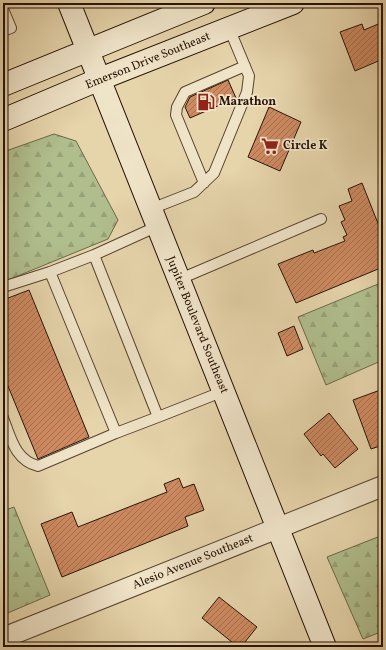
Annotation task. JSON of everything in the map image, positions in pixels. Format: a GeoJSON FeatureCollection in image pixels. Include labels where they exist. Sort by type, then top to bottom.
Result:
{"type":"FeatureCollection","features":[{"type":"Feature","properties":{"kind":"street","name":"Jupiter Boulevard Southeast"},"geometry":{"type":"LineString","coordinates":[[70,3],[325,647]]}},
{"type":"Feature","properties":{"kind":"street"},"geometry":{"type":"LineString","coordinates":[[3,85],[88,49],[204,3]]}},
{"type":"Feature","properties":{"kind":"street","name":"Emerson Drive Southeast"},"geometry":{"type":"LineString","coordinates":[[3,120],[100,79],[293,3]]}},
{"type":"Feature","properties":{"kind":"street","name":"Alesio Avenue Southeast"},"geometry":{"type":"LineString","coordinates":[[3,638],[383,486]]}},
{"type":"Feature","properties":{"kind":"lane"},"geometry":{"type":"LineString","coordinates":[[3,9],[10,28],[3,31]]}},
{"type":"Feature","properties":{"kind":"lane"},"geometry":{"type":"LineString","coordinates":[[3,287],[50,272],[94,255],[155,218],[194,192],[214,173],[247,92],[249,76],[229,28]]}},
{"type":"Feature","properties":{"kind":"lane"},"geometry":{"type":"LineString","coordinates":[[204,183],[176,115],[177,107],[185,92],[245,66]]}},
{"type":"Feature","properties":{"kind":"lane"},"geometry":{"type":"LineString","coordinates":[[180,280],[321,219]]}},
{"type":"Feature","properties":{"kind":"lane"},"geometry":{"type":"LineString","coordinates":[[94,255],[158,417]]}},
{"type":"Feature","properties":{"kind":"lane"},"geometry":{"type":"LineString","coordinates":[[50,272],[116,433]]}},
{"type":"Feature","properties":{"kind":"lane"},"geometry":{"type":"LineString","coordinates":[[3,418],[17,452],[29,463],[38,466],[116,433],[224,391]]}},
{"type":"Feature","properties":{"kind":"green space"},"geometry":{"type":"Polygon","coordinates":[[[54,134],[76,141],[118,220],[108,239],[3,282],[3,152],[54,134]]]}},
{"type":"Feature","properties":{"kind":"green space"},"geometry":{"type":"Polygon","coordinates":[[[383,282],[383,360],[326,385],[298,317],[383,282]]]}},
{"type":"Feature","properties":{"kind":"green space"},"geometry":{"type":"Polygon","coordinates":[[[14,507],[50,595],[3,615],[3,511],[14,507]]]}},
{"type":"Feature","properties":{"kind":"green space"},"geometry":{"type":"Polygon","coordinates":[[[383,535],[383,631],[363,639],[327,557],[383,535]]]}},
{"type":"Feature","properties":{"kind":"building"},"geometry":{"type":"Polygon","coordinates":[[[383,22],[383,59],[355,71],[340,32],[362,24],[364,30],[383,22]]]}},
{"type":"Feature","properties":{"kind":"building"},"geometry":{"type":"Polygon","coordinates":[[[228,80],[236,98],[190,118],[185,107],[190,97],[228,80]]]}},
{"type":"Feature","properties":{"kind":"building"},"geometry":{"type":"Polygon","coordinates":[[[269,107],[301,122],[280,171],[248,157],[269,107]]]}},
{"type":"Feature","properties":{"kind":"building"},"geometry":{"type":"Polygon","coordinates":[[[362,183],[383,236],[383,267],[296,303],[278,264],[313,250],[314,253],[345,241],[343,237],[347,235],[341,222],[345,220],[339,206],[352,201],[348,189],[362,183]]]}},
{"type":"Feature","properties":{"kind":"building"},"geometry":{"type":"Polygon","coordinates":[[[29,290],[89,437],[38,459],[3,374],[3,300],[29,290]]]}},
{"type":"Feature","properties":{"kind":"building"},"geometry":{"type":"Polygon","coordinates":[[[294,326],[303,349],[287,356],[278,333],[294,326]]]}},
{"type":"Feature","properties":{"kind":"building"},"geometry":{"type":"Polygon","coordinates":[[[383,389],[383,445],[371,449],[353,400],[383,389]]]}},
{"type":"Feature","properties":{"kind":"building"},"geometry":{"type":"Polygon","coordinates":[[[329,413],[358,449],[335,468],[323,454],[321,456],[304,434],[329,413]]]}},
{"type":"Feature","properties":{"kind":"building"},"geometry":{"type":"Polygon","coordinates":[[[179,478],[183,488],[194,484],[204,510],[185,517],[188,526],[62,577],[41,524],[72,512],[78,527],[167,492],[164,484],[179,478]]]}},
{"type":"Feature","properties":{"kind":"building"},"geometry":{"type":"Polygon","coordinates":[[[219,597],[257,627],[241,647],[238,647],[202,618],[219,597]]]}},
{"type":"Feature","properties":{"kind":"place","name":"Marathon"},"geometry":{"type":"Point","coordinates":[206,102]}},
{"type":"Feature","properties":{"kind":"place","name":"Circle K"},"geometry":{"type":"Point","coordinates":[270,146]}}]}
